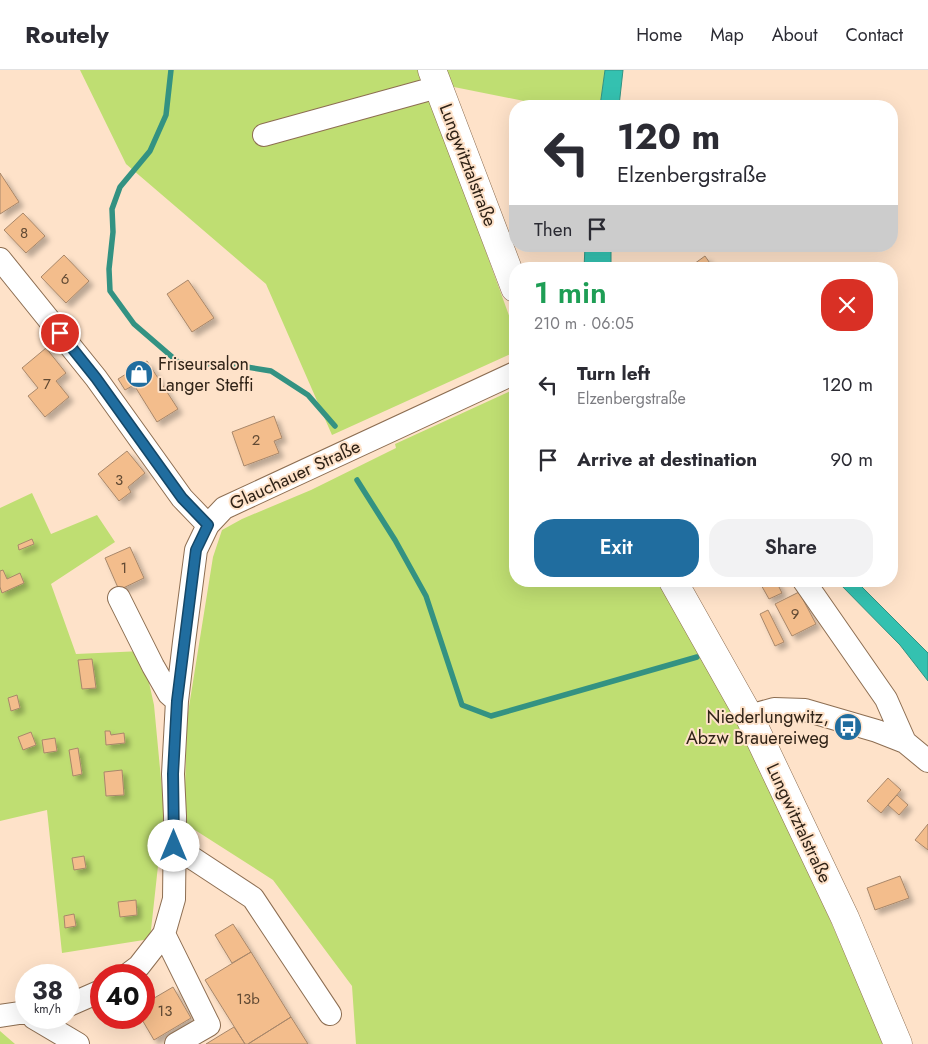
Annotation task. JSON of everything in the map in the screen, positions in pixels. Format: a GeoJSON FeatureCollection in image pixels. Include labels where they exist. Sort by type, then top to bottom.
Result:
{"type":"FeatureCollection","features":[{"type":"Feature","properties":{"kind":"main road","name":"Lungwitztalstraße"},"geometry":{"type":"LineString","coordinates":[[435,79],[509,272]]}},
{"type":"Feature","properties":{"kind":"main road","name":"Lungwitztalstraße"},"geometry":{"type":"LineString","coordinates":[[677,587],[749,716],[845,918],[898,1044]]}},
{"type":"Feature","properties":{"kind":"street"},"geometry":{"type":"LineString","coordinates":[[264,135],[435,79]]}},
{"type":"Feature","properties":{"kind":"street"},"geometry":{"type":"LineString","coordinates":[[0,259],[96,378],[182,498],[208,525]]}},
{"type":"Feature","properties":{"kind":"street","name":"Glauchauer Straße"},"geometry":{"type":"LineString","coordinates":[[141,964],[164,934],[174,899],[173,774],[177,701],[196,550],[208,525],[224,508],[509,375]]}},
{"type":"Feature","properties":{"kind":"street"},"geometry":{"type":"LineString","coordinates":[[808,587],[886,699],[905,742]]}},
{"type":"Feature","properties":{"kind":"street"},"geometry":{"type":"LineString","coordinates":[[119,598],[157,673],[169,694],[177,701]]}},
{"type":"Feature","properties":{"kind":"street"},"geometry":{"type":"LineString","coordinates":[[749,716],[774,709],[805,710],[877,731],[905,742],[928,761]]}},
{"type":"Feature","properties":{"kind":"street"},"geometry":{"type":"LineString","coordinates":[[174,846],[253,898],[330,1014]]}},
{"type":"Feature","properties":{"kind":"street"},"geometry":{"type":"LineString","coordinates":[[164,934],[209,1025],[176,1044]]}},
{"type":"Feature","properties":{"kind":"street"},"geometry":{"type":"LineString","coordinates":[[0,1016],[15,1015]]}},
{"type":"Feature","properties":{"kind":"street"},"geometry":{"type":"LineString","coordinates":[[53,1029],[78,1044]]}},
{"type":"Feature","properties":{"kind":"green space"},"geometry":{"type":"Polygon","coordinates":[[[80,70],[420,70],[509,315],[509,355],[332,435],[266,284],[126,164],[80,70]]]}},
{"type":"Feature","properties":{"kind":"green space"},"geometry":{"type":"Polygon","coordinates":[[[444,70],[605,70],[601,100],[519,100],[449,86],[444,70]]]}},
{"type":"Feature","properties":{"kind":"green space"},"geometry":{"type":"Polygon","coordinates":[[[509,392],[509,587],[662,587],[736,720],[795,841],[885,1044],[356,1044],[352,986],[273,880],[184,823],[187,719],[213,557],[222,530],[242,519],[311,490],[396,448],[395,444],[509,392]]]}},
{"type":"Feature","properties":{"kind":"green space"},"geometry":{"type":"Polygon","coordinates":[[[32,493],[51,534],[97,515],[115,542],[51,584],[76,654],[142,651],[154,705],[164,811],[150,939],[62,953],[47,810],[0,821],[0,508],[32,493]]]}},
{"type":"Feature","properties":{"kind":"green space"},"geometry":{"type":"Polygon","coordinates":[[[0,1031],[15,1044],[0,1044],[0,1031]]]}},
{"type":"Feature","properties":{"kind":"water"},"geometry":{"type":"Polygon","coordinates":[[[605,70],[623,70],[620,100],[601,100],[605,70]]]}},
{"type":"Feature","properties":{"kind":"water"},"geometry":{"type":"Polygon","coordinates":[[[585,252],[611,252],[611,262],[584,262],[585,252]]]}},
{"type":"Feature","properties":{"kind":"water"},"geometry":{"type":"Polygon","coordinates":[[[843,587],[862,587],[928,653],[928,681],[900,645],[843,587]]]}},
{"type":"Feature","properties":{"kind":"building"},"geometry":{"type":"Polygon","coordinates":[[[0,173],[19,202],[0,214],[0,173]]]}},
{"type":"Feature","properties":{"kind":"building"},"geometry":{"type":"Polygon","coordinates":[[[23,213],[45,236],[26,253],[4,230],[23,213]]]}},
{"type":"Feature","properties":{"kind":"building"},"geometry":{"type":"Polygon","coordinates":[[[64,255],[89,281],[66,303],[41,277],[64,255]]]}},
{"type":"Feature","properties":{"kind":"building"},"geometry":{"type":"Polygon","coordinates":[[[705,256],[709,262],[697,262],[705,256]]]}},
{"type":"Feature","properties":{"kind":"building"},"geometry":{"type":"Polygon","coordinates":[[[188,280],[214,318],[192,332],[167,294],[188,280]]]}},
{"type":"Feature","properties":{"kind":"building"},"geometry":{"type":"Polygon","coordinates":[[[46,348],[66,373],[56,381],[69,397],[45,417],[28,396],[38,388],[22,368],[46,348]]]}},
{"type":"Feature","properties":{"kind":"building"},"geometry":{"type":"Polygon","coordinates":[[[147,361],[178,409],[157,422],[134,385],[125,390],[118,379],[147,361]]]}},
{"type":"Feature","properties":{"kind":"building"},"geometry":{"type":"Polygon","coordinates":[[[274,416],[282,438],[274,441],[279,453],[244,466],[232,432],[274,416]]]}},
{"type":"Feature","properties":{"kind":"building"},"geometry":{"type":"Polygon","coordinates":[[[127,451],[145,473],[128,487],[131,492],[119,501],[98,474],[127,451]]]}},
{"type":"Feature","properties":{"kind":"building"},"geometry":{"type":"Polygon","coordinates":[[[32,539],[34,544],[19,550],[18,545],[32,539]]]}},
{"type":"Feature","properties":{"kind":"building"},"geometry":{"type":"Polygon","coordinates":[[[130,547],[144,578],[119,590],[105,558],[130,547]]]}},
{"type":"Feature","properties":{"kind":"building"},"geometry":{"type":"Polygon","coordinates":[[[3,570],[7,579],[20,573],[24,583],[2,593],[0,571],[3,570]]]}},
{"type":"Feature","properties":{"kind":"building"},"geometry":{"type":"Polygon","coordinates":[[[762,587],[779,587],[782,593],[769,599],[762,587]]]}},
{"type":"Feature","properties":{"kind":"building"},"geometry":{"type":"Polygon","coordinates":[[[799,592],[816,624],[792,636],[775,604],[799,592]]]}},
{"type":"Feature","properties":{"kind":"building"},"geometry":{"type":"Polygon","coordinates":[[[768,610],[784,642],[775,646],[760,614],[768,610]]]}},
{"type":"Feature","properties":{"kind":"building"},"geometry":{"type":"Polygon","coordinates":[[[92,659],[96,688],[82,689],[78,660],[92,659]]]}},
{"type":"Feature","properties":{"kind":"building"},"geometry":{"type":"Polygon","coordinates":[[[17,695],[20,708],[11,711],[8,698],[17,695]]]}},
{"type":"Feature","properties":{"kind":"building"},"geometry":{"type":"Polygon","coordinates":[[[105,731],[110,731],[111,735],[124,733],[125,743],[106,745],[105,731]]]}},
{"type":"Feature","properties":{"kind":"building"},"geometry":{"type":"Polygon","coordinates":[[[31,732],[36,745],[23,750],[18,737],[31,732]]]}},
{"type":"Feature","properties":{"kind":"building"},"geometry":{"type":"Polygon","coordinates":[[[55,738],[57,751],[44,753],[42,740],[55,738]]]}},
{"type":"Feature","properties":{"kind":"building"},"geometry":{"type":"Polygon","coordinates":[[[78,748],[82,774],[73,776],[69,750],[78,748]]]}},
{"type":"Feature","properties":{"kind":"building"},"geometry":{"type":"Polygon","coordinates":[[[122,770],[124,795],[106,796],[104,772],[122,770]]]}},
{"type":"Feature","properties":{"kind":"building"},"geometry":{"type":"Polygon","coordinates":[[[888,778],[901,790],[881,813],[867,801],[888,778]]]}},
{"type":"Feature","properties":{"kind":"building"},"geometry":{"type":"Polygon","coordinates":[[[897,795],[908,805],[899,815],[888,805],[897,795]]]}},
{"type":"Feature","properties":{"kind":"building"},"geometry":{"type":"Polygon","coordinates":[[[928,824],[928,850],[915,840],[928,824]]]}},
{"type":"Feature","properties":{"kind":"building"},"geometry":{"type":"Polygon","coordinates":[[[84,856],[86,868],[74,870],[72,858],[84,856]]]}},
{"type":"Feature","properties":{"kind":"building"},"geometry":{"type":"Polygon","coordinates":[[[900,876],[909,898],[875,910],[867,888],[900,876]]]}},
{"type":"Feature","properties":{"kind":"building"},"geometry":{"type":"Polygon","coordinates":[[[136,900],[137,915],[120,917],[118,902],[136,900]]]}},
{"type":"Feature","properties":{"kind":"building"},"geometry":{"type":"Polygon","coordinates":[[[74,914],[76,926],[65,928],[64,916],[74,914]]]}},
{"type":"Feature","properties":{"kind":"building"},"geometry":{"type":"Polygon","coordinates":[[[233,924],[251,952],[232,963],[215,935],[233,924]]]}},
{"type":"Feature","properties":{"kind":"building"},"geometry":{"type":"Polygon","coordinates":[[[251,952],[291,1017],[248,1044],[245,1044],[205,980],[251,952]]]}},
{"type":"Feature","properties":{"kind":"building"},"geometry":{"type":"Polygon","coordinates":[[[173,987],[191,1018],[154,1040],[148,1029],[155,1029],[155,998],[173,987]]]}},
{"type":"Feature","properties":{"kind":"building"},"geometry":{"type":"Polygon","coordinates":[[[291,1017],[308,1044],[248,1044],[291,1017]]]}},
{"type":"Feature","properties":{"kind":"building"},"geometry":{"type":"Polygon","coordinates":[[[234,1027],[245,1044],[206,1044],[224,1033],[234,1027]]]}},
{"type":"Feature","properties":{"kind":"waterway"},"geometry":{"type":"LineString","coordinates":[[171,70],[166,115],[150,151],[120,187],[112,209],[113,232],[109,269],[110,291],[134,324],[178,362],[235,365],[271,371],[308,395],[335,426]]}},
{"type":"Feature","properties":{"kind":"waterway"},"geometry":{"type":"LineString","coordinates":[[357,480],[395,540],[426,596],[462,705],[491,716],[697,657]]}},
{"type":"Feature","properties":{"kind":"place","name":"Friseursalon Langer Steffi"},"geometry":{"type":"Point","coordinates":[139,374]}},
{"type":"Feature","properties":{"kind":"place","name":"Niederlungwitz, Abzw Brauereiweg"},"geometry":{"type":"Point","coordinates":[848,727]}},
{"type":"Feature","properties":{"kind":"route"},"geometry":{"type":"LineString","coordinates":[[60,333],[96,378],[182,498],[208,525],[196,550],[177,701],[173,774],[174,846]]}}]}
